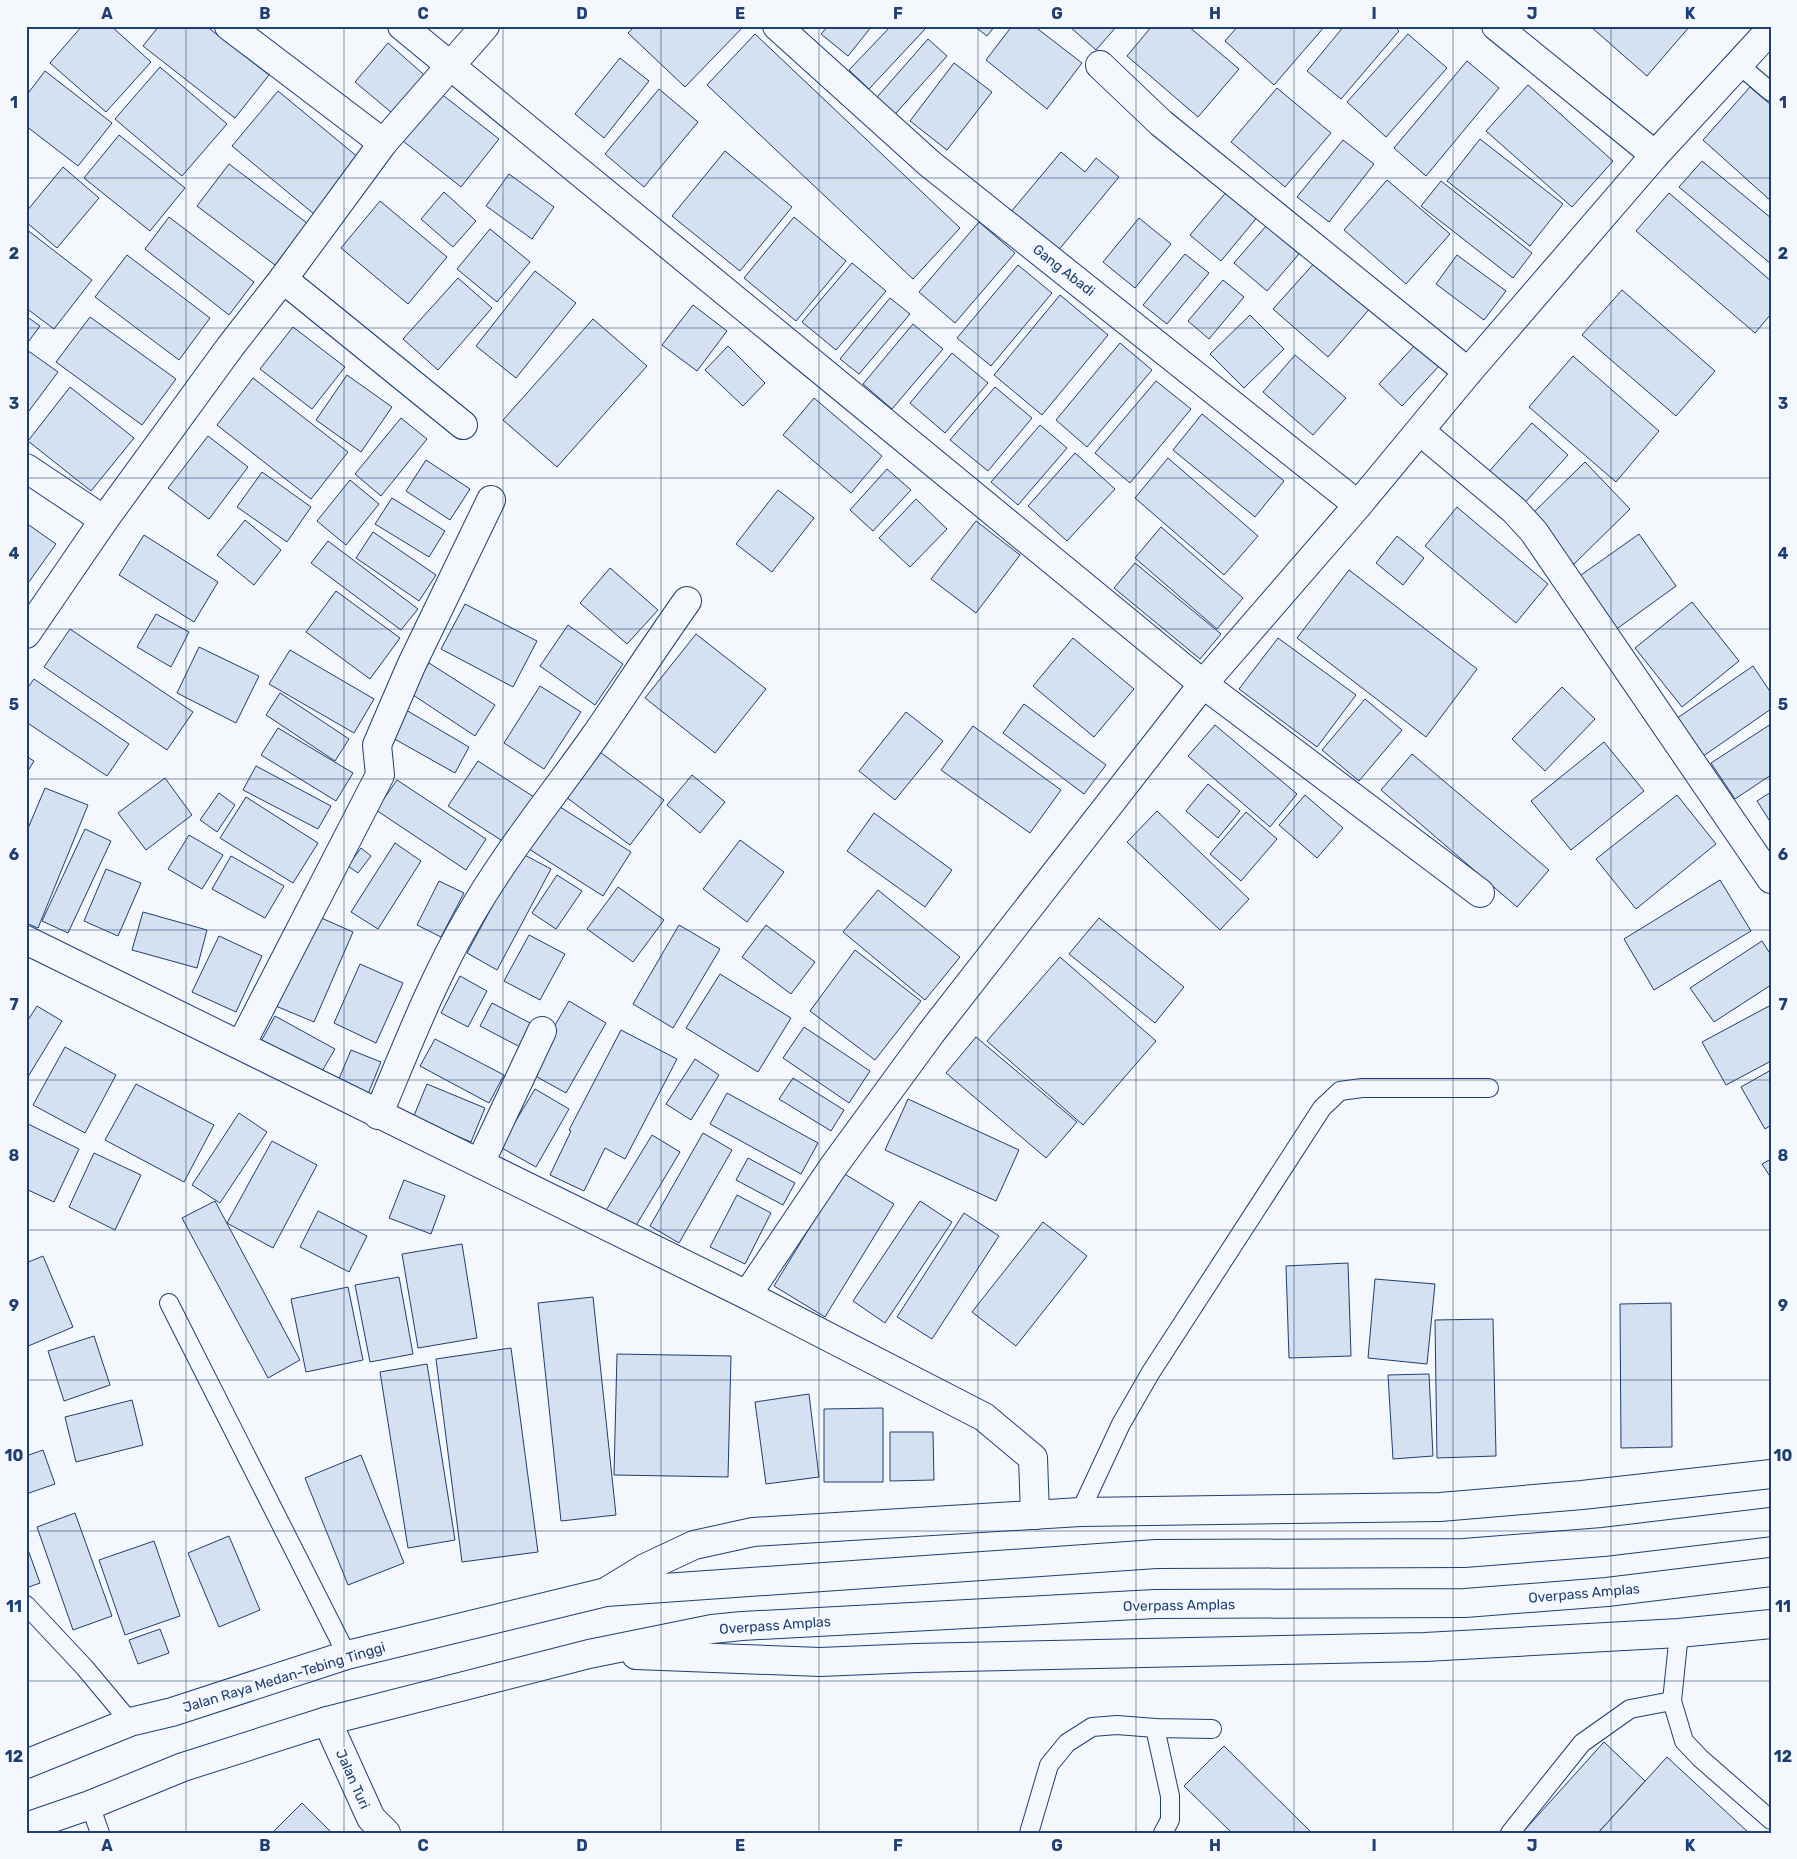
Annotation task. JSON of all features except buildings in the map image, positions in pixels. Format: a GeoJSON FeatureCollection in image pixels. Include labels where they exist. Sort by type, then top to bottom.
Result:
{"type":"FeatureCollection","features":[{"type":"Feature","properties":{"kind":"main road"},"geometry":{"type":"LineString","coordinates":[[229,26],[383,143]]}},
{"type":"Feature","properties":{"kind":"main road"},"geometry":{"type":"LineString","coordinates":[[402,26],[1203,684],[1480,893]]}},
{"type":"Feature","properties":{"kind":"main road"},"geometry":{"type":"LineString","coordinates":[[26,634],[104,520],[230,347],[283,279],[383,143],[485,26]]}},
{"type":"Feature","properties":{"kind":"main road","name":"Gang Abadi"},"geometry":{"type":"LineString","coordinates":[[777,26],[930,164],[1358,505]]}},
{"type":"Feature","properties":{"kind":"main road"},"geometry":{"type":"LineString","coordinates":[[1496,26],[1655,155]]}},
{"type":"Feature","properties":{"kind":"main road"},"geometry":{"type":"LineString","coordinates":[[747,1296],[832,1167],[925,1041],[1203,684],[1358,505],[1468,372],[1655,155],[1771,29]]}},
{"type":"Feature","properties":{"kind":"main road"},"geometry":{"type":"LineString","coordinates":[[1100,65],[1162,123],[1468,372]]}},
{"type":"Feature","properties":{"kind":"main road"},"geometry":{"type":"LineString","coordinates":[[283,279],[464,425]]}},
{"type":"Feature","properties":{"kind":"main road"},"geometry":{"type":"LineString","coordinates":[[1420,431],[1514,510],[1534,532],[1771,879]]}},
{"type":"Feature","properties":{"kind":"main road"},"geometry":{"type":"LineString","coordinates":[[26,468],[104,520]]}},
{"type":"Feature","properties":{"kind":"main road"},"geometry":{"type":"LineString","coordinates":[[241,1045],[380,774],[377,745],[411,666],[491,500]]}},
{"type":"Feature","properties":{"kind":"main road"},"geometry":{"type":"LineString","coordinates":[[378,1115],[440,971],[472,912],[500,866],[596,734],[649,653],[687,602]]}},
{"type":"Feature","properties":{"kind":"main road"},"geometry":{"type":"LineString","coordinates":[[26,940],[241,1045],[378,1115],[480,1163],[984,1417],[1033,1458],[1034,1515]]}},
{"type":"Feature","properties":{"kind":"main road"},"geometry":{"type":"LineString","coordinates":[[480,1163],[542,1031]]}},
{"type":"Feature","properties":{"kind":"main road"},"geometry":{"type":"LineString","coordinates":[[606,1592],[645,1568],[694,1545],[753,1532],[1080,1512],[1440,1507],[1622,1491],[1771,1474]]}},
{"type":"Feature","properties":{"kind":"main road"},"geometry":{"type":"LineString","coordinates":[[606,1592],[688,1588],[738,1582],[1156,1554],[1464,1553],[1603,1542],[1771,1522]]}},
{"type":"Feature","properties":{"kind":"main road","name":"Overpass Amplas"},"geometry":{"type":"LineString","coordinates":[[589,1654],[712,1629],[742,1626],[1155,1604],[1465,1603],[1608,1592],[1771,1572]]}},
{"type":"Feature","properties":{"kind":"main road","name":"Jalan Raya Medan-Tebing Tinggi"},"geometry":{"type":"LineString","coordinates":[[26,1764],[130,1722],[172,1712],[346,1655],[606,1592]]}},
{"type":"Feature","properties":{"kind":"main road"},"geometry":{"type":"LineString","coordinates":[[26,1827],[90,1805],[183,1767],[327,1721],[589,1654],[820,1662],[916,1658],[1425,1647],[1679,1633],[1771,1624]]}},
{"type":"Feature","properties":{"kind":"main road","name":"Jalan Turi"},"geometry":{"type":"LineString","coordinates":[[327,1721],[371,1818],[386,1833]]}},
{"type":"Feature","properties":{"kind":"lane"},"geometry":{"type":"LineString","coordinates":[[1738,64],[1771,92]]}},
{"type":"Feature","properties":{"kind":"lane"},"geometry":{"type":"LineString","coordinates":[[1080,1512],[1121,1424],[1151,1372],[1322,1108],[1340,1091],[1362,1088],[1489,1088]]}},
{"type":"Feature","properties":{"kind":"lane"},"geometry":{"type":"LineString","coordinates":[[168,1303],[346,1655]]}},
{"type":"Feature","properties":{"kind":"lane"},"geometry":{"type":"LineString","coordinates":[[26,1605],[85,1668],[130,1722]]}},
{"type":"Feature","properties":{"kind":"lane"},"geometry":{"type":"LineString","coordinates":[[1679,1633],[1672,1701],[1684,1741],[1700,1758],[1771,1820]]}},
{"type":"Feature","properties":{"kind":"lane"},"geometry":{"type":"LineString","coordinates":[[1510,1833],[1582,1743],[1630,1709],[1672,1701]]}},
{"type":"Feature","properties":{"kind":"lane"},"geometry":{"type":"LineString","coordinates":[[1029,1833],[1049,1765],[1067,1743],[1092,1727],[1117,1724],[1155,1728],[1212,1729]]}},
{"type":"Feature","properties":{"kind":"lane"},"geometry":{"type":"LineString","coordinates":[[1155,1728],[1170,1796],[1170,1820],[1163,1833]]}},
{"type":"Feature","properties":{"kind":"lane"},"geometry":{"type":"LineString","coordinates":[[90,1805],[100,1833]]}}]}
